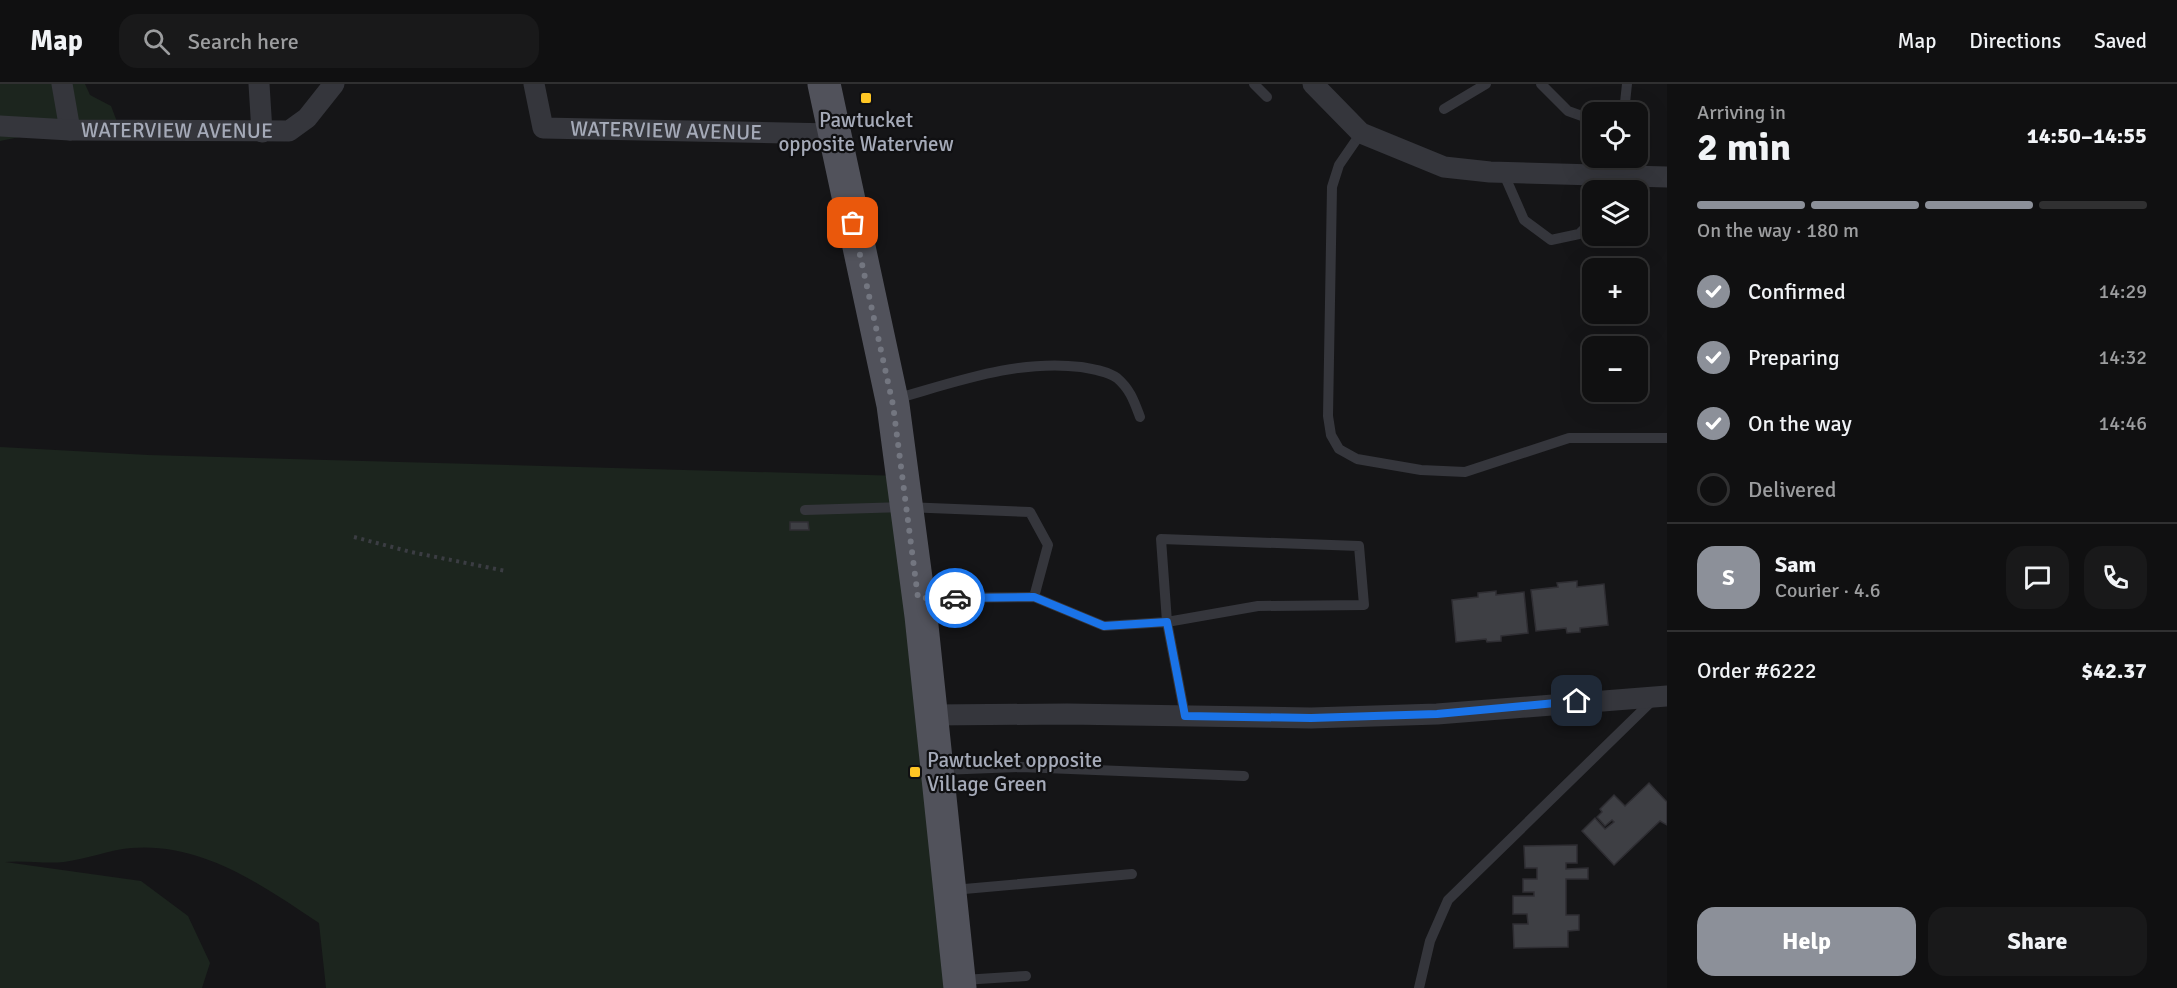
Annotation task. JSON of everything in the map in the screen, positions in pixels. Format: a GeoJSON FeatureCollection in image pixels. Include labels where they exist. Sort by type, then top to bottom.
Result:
{"type":"FeatureCollection","features":[{"type":"Feature","properties":{"kind":"main road"},"geometry":{"type":"LineString","coordinates":[[824,84],[892,400],[932,715],[960,984]]}},
{"type":"Feature","properties":{"kind":"street"},"geometry":{"type":"LineString","coordinates":[[62,84],[70,130]]}},
{"type":"Feature","properties":{"kind":"street"},"geometry":{"type":"LineString","coordinates":[[259,84],[262,132]]}},
{"type":"Feature","properties":{"kind":"street","name":"WATERVIEW AVENUE"},"geometry":{"type":"LineString","coordinates":[[0,126],[70,130],[289,131],[307,118],[334,84]]}},
{"type":"Feature","properties":{"kind":"street","name":"WATERVIEW AVENUE"},"geometry":{"type":"LineString","coordinates":[[534,84],[543,128],[833,134]]}},
{"type":"Feature","properties":{"kind":"street"},"geometry":{"type":"LineString","coordinates":[[1322,87],[1360,133],[1444,167],[1503,172],[1667,177]]}},
{"type":"Feature","properties":{"kind":"street"},"geometry":{"type":"LineString","coordinates":[[932,715],[1311,718],[1437,714],[1662,696]]}},
{"type":"Feature","properties":{"kind":"lane"},"geometry":{"type":"LineString","coordinates":[[1254,84],[1267,97]]}},
{"type":"Feature","properties":{"kind":"lane"},"geometry":{"type":"LineString","coordinates":[[1444,109],[1486,84]]}},
{"type":"Feature","properties":{"kind":"lane"},"geometry":{"type":"LineString","coordinates":[[1541,84],[1568,111],[1582,116]]}},
{"type":"Feature","properties":{"kind":"lane"},"geometry":{"type":"LineString","coordinates":[[1625,102],[1627,84]]}},
{"type":"Feature","properties":{"kind":"lane"},"geometry":{"type":"LineString","coordinates":[[1360,133],[1339,165],[1332,187],[1328,416],[1331,435],[1339,449],[1358,459],[1421,470],[1465,472],[1569,438],[1667,438]]}},
{"type":"Feature","properties":{"kind":"lane"},"geometry":{"type":"LineString","coordinates":[[1503,172],[1524,220],[1551,240],[1579,234],[1582,231]]}},
{"type":"Feature","properties":{"kind":"lane"},"geometry":{"type":"LineString","coordinates":[[892,400],[978,375],[1025,366],[1062,365],[1095,369],[1115,376],[1131,393],[1140,417]]}},
{"type":"Feature","properties":{"kind":"lane"},"geometry":{"type":"LineString","coordinates":[[805,510],[905,507],[1030,512],[1048,545],[1034,597]]}},
{"type":"Feature","properties":{"kind":"lane"},"geometry":{"type":"LineString","coordinates":[[918,598],[1034,597],[1104,626],[1167,622],[1258,606],[1364,605],[1359,546],[1161,539],[1167,622],[1185,716]]}},
{"type":"Feature","properties":{"kind":"lane"},"geometry":{"type":"LineString","coordinates":[[1419,988],[1430,941],[1448,900],[1662,696]]}},
{"type":"Feature","properties":{"kind":"lane"},"geometry":{"type":"LineString","coordinates":[[938,770],[1022,767],[1244,776]]}},
{"type":"Feature","properties":{"kind":"lane"},"geometry":{"type":"LineString","coordinates":[[950,890],[1132,874]]}},
{"type":"Feature","properties":{"kind":"lane"},"geometry":{"type":"LineString","coordinates":[[960,984],[1026,976]]}},
{"type":"Feature","properties":{"kind":"path"},"geometry":{"type":"LineString","coordinates":[[354,537],[438,558],[506,571]]}},
{"type":"Feature","properties":{"kind":"shaded area"},"geometry":{"type":"Polygon","coordinates":[[[0,84],[85,84],[90,95],[111,106],[119,127],[64,128],[0,141],[0,84]]]}},
{"type":"Feature","properties":{"kind":"shaded area"},"geometry":{"type":"Polygon","coordinates":[[[0,447],[148,455],[903,476],[959,988],[326,988],[319,923],[254,881],[207,859],[157,848],[131,848],[64,862],[5,862],[141,881],[188,916],[210,963],[202,988],[0,988],[0,447]]]}},
{"type":"Feature","properties":{"kind":"building"},"geometry":{"type":"Polygon","coordinates":[[[790,522],[808,522],[809,530],[790,530],[790,522]]]}},
{"type":"Feature","properties":{"kind":"building"},"geometry":{"type":"Polygon","coordinates":[[[1577,581],[1577,587],[1604,584],[1608,625],[1580,628],[1580,632],[1567,633],[1566,628],[1536,631],[1531,590],[1558,587],[1557,583],[1577,581]]]}},
{"type":"Feature","properties":{"kind":"building"},"geometry":{"type":"Polygon","coordinates":[[[1496,591],[1496,595],[1524,592],[1528,633],[1501,636],[1501,641],[1487,642],[1486,639],[1456,642],[1452,600],[1478,597],[1478,593],[1496,591]]]}},
{"type":"Feature","properties":{"kind":"building"},"geometry":{"type":"Polygon","coordinates":[[[1649,783],[1667,802],[1667,825],[1660,821],[1614,865],[1582,831],[1595,818],[1605,829],[1614,822],[1612,820],[1605,826],[1597,817],[1602,812],[1600,809],[1614,795],[1625,806],[1649,783]]]}},
{"type":"Feature","properties":{"kind":"building"},"geometry":{"type":"Polygon","coordinates":[[[1577,845],[1577,863],[1566,863],[1566,869],[1588,868],[1588,879],[1566,879],[1566,915],[1579,915],[1579,930],[1568,931],[1568,947],[1514,948],[1513,924],[1528,924],[1527,914],[1513,914],[1513,896],[1534,896],[1534,892],[1523,892],[1523,879],[1537,879],[1537,868],[1525,868],[1524,846],[1577,845]]]}},
{"type":"Feature","properties":{"kind":"way so far"},"geometry":{"type":"LineString","coordinates":[[853,223],[893,405],[901,482],[918,598],[955,598]]}},
{"type":"Feature","properties":{"kind":"place","name":"Pawtucket opposite Waterview"},"geometry":{"type":"Point","coordinates":[866,98]}},
{"type":"Feature","properties":{"kind":"place","name":"Pawtucket opposite Village Green"},"geometry":{"type":"Point","coordinates":[915,772]}},
{"type":"Feature","properties":{"kind":"route"},"geometry":{"type":"LineString","coordinates":[[955,598],[1034,597],[1104,626],[1167,622],[1185,716],[1311,718],[1437,714],[1577,701]]}}]}
